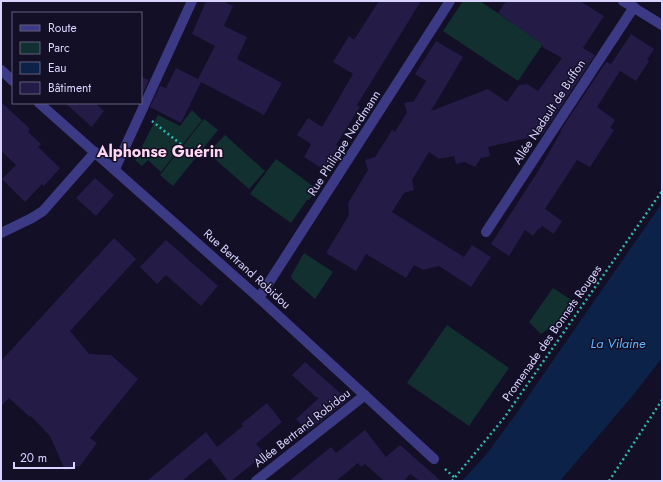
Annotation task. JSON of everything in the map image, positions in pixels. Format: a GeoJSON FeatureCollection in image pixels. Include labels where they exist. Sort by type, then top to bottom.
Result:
{"type":"FeatureCollection","features":[{"type":"Feature","properties":{"kind":"street"},"geometry":{"type":"LineString","coordinates":[[115,169],[192,1]]}},
{"type":"Feature","properties":{"kind":"street","name":"Rue Philippe Nordmann"},"geometry":{"type":"LineString","coordinates":[[259,298],[450,1]]}},
{"type":"Feature","properties":{"kind":"street"},"geometry":{"type":"LineString","coordinates":[[623,1],[662,25]]}},
{"type":"Feature","properties":{"kind":"street","name":"Allée Nadault de Buffon"},"geometry":{"type":"LineString","coordinates":[[486,232],[634,7]]}},
{"type":"Feature","properties":{"kind":"street"},"geometry":{"type":"LineString","coordinates":[[1,70],[12,80]]}},
{"type":"Feature","properties":{"kind":"street","name":"Rue Bertrand Robidou"},"geometry":{"type":"LineString","coordinates":[[40,104],[259,298],[434,459]]}},
{"type":"Feature","properties":{"kind":"street"},"geometry":{"type":"LineString","coordinates":[[1,233],[43,211],[95,152]]}},
{"type":"Feature","properties":{"kind":"street","name":"Allée Bertrand Robidou"},"geometry":{"type":"LineString","coordinates":[[256,481],[365,395]]}},
{"type":"Feature","properties":{"kind":"path"},"geometry":{"type":"LineString","coordinates":[[141,112],[183,146]]}},
{"type":"Feature","properties":{"kind":"path","name":"Promenade des Bonnets Rouges"},"geometry":{"type":"LineString","coordinates":[[452,481],[504,418],[662,191]]}},
{"type":"Feature","properties":{"kind":"path"},"geometry":{"type":"LineString","coordinates":[[609,481],[662,400]]}},
{"type":"Feature","properties":{"kind":"green space"},"geometry":{"type":"Polygon","coordinates":[[[463,1],[480,1],[543,44],[518,81],[443,31],[463,1]]]}},
{"type":"Feature","properties":{"kind":"green space"},"geometry":{"type":"Polygon","coordinates":[[[192,110],[202,120],[161,172],[148,160],[142,166],[135,160],[158,115],[180,126],[192,110]]]}},
{"type":"Feature","properties":{"kind":"green space"},"geometry":{"type":"Polygon","coordinates":[[[204,119],[218,130],[173,186],[160,175],[204,119]]]}},
{"type":"Feature","properties":{"kind":"green space"},"geometry":{"type":"Polygon","coordinates":[[[225,135],[265,171],[249,189],[208,153],[225,135]]]}},
{"type":"Feature","properties":{"kind":"green space"},"geometry":{"type":"Polygon","coordinates":[[[276,159],[317,189],[309,200],[307,200],[291,223],[250,194],[276,159]]]}},
{"type":"Feature","properties":{"kind":"green space"},"geometry":{"type":"Polygon","coordinates":[[[304,253],[333,272],[315,299],[292,279],[291,276],[304,253]]]}},
{"type":"Feature","properties":{"kind":"green space"},"geometry":{"type":"Polygon","coordinates":[[[553,288],[573,301],[569,308],[572,312],[541,334],[529,322],[553,288]]]}},
{"type":"Feature","properties":{"kind":"green space"},"geometry":{"type":"Polygon","coordinates":[[[447,325],[509,368],[469,426],[407,383],[447,325]]]}},
{"type":"Feature","properties":{"kind":"water","name":"La Vilaine"},"geometry":{"type":"Polygon","coordinates":[[[662,203],[662,358],[634,394],[560,481],[462,481],[485,456],[518,411],[662,203]]]}},
{"type":"Feature","properties":{"kind":"building"},"geometry":{"type":"Polygon","coordinates":[[[206,1],[223,1],[233,6],[224,26],[247,37],[237,59],[282,83],[264,115],[201,82],[181,123],[150,107],[160,86],[166,88],[176,68],[198,79],[215,46],[192,34],[206,1]]]}},
{"type":"Feature","properties":{"kind":"building"},"geometry":{"type":"Polygon","coordinates":[[[379,1],[421,1],[357,105],[360,107],[336,145],[339,147],[324,170],[304,157],[311,144],[297,135],[308,118],[322,127],[353,74],[333,62],[349,36],[354,40],[379,1]]]}},
{"type":"Feature","properties":{"kind":"building"},"geometry":{"type":"Polygon","coordinates":[[[506,1],[580,1],[604,16],[583,48],[595,55],[542,135],[488,147],[490,156],[481,158],[475,167],[465,162],[456,164],[454,156],[439,159],[429,152],[412,180],[414,190],[404,193],[392,212],[464,257],[472,245],[491,257],[471,287],[439,266],[423,270],[414,265],[406,278],[366,254],[356,271],[326,253],[349,215],[348,203],[368,170],[365,160],[375,157],[392,130],[395,132],[407,112],[404,103],[414,101],[426,81],[415,74],[436,41],[463,57],[431,111],[488,89],[507,102],[519,85],[527,84],[538,91],[562,58],[542,47],[543,45],[498,13],[506,1]]]}},
{"type":"Feature","properties":{"kind":"building"},"geometry":{"type":"Polygon","coordinates":[[[631,34],[654,49],[647,60],[649,61],[636,81],[620,71],[597,107],[615,120],[610,128],[614,130],[590,167],[577,160],[545,209],[562,221],[554,234],[542,226],[533,236],[525,230],[509,256],[491,244],[540,168],[562,130],[560,131],[606,62],[611,64],[631,34]]]}},
{"type":"Feature","properties":{"kind":"building"},"geometry":{"type":"Polygon","coordinates":[[[142,77],[149,80],[142,95],[142,77]]]}},
{"type":"Feature","properties":{"kind":"building"},"geometry":{"type":"Polygon","coordinates":[[[1,102],[30,129],[28,132],[41,144],[38,147],[60,168],[44,186],[42,184],[25,202],[2,179],[16,165],[1,151],[1,102]]]}},
{"type":"Feature","properties":{"kind":"building"},"geometry":{"type":"Polygon","coordinates":[[[66,104],[96,104],[104,111],[92,127],[66,104]]]}},
{"type":"Feature","properties":{"kind":"building"},"geometry":{"type":"Polygon","coordinates":[[[95,178],[114,195],[96,216],[76,198],[95,178]]]}},
{"type":"Feature","properties":{"kind":"building"},"geometry":{"type":"Polygon","coordinates":[[[114,238],[136,259],[70,331],[89,354],[111,355],[138,379],[90,438],[97,443],[80,466],[65,470],[50,436],[31,416],[30,417],[9,398],[1,406],[1,361],[114,238]]]}},
{"type":"Feature","properties":{"kind":"building"},"geometry":{"type":"Polygon","coordinates":[[[166,240],[218,286],[201,306],[166,275],[157,284],[140,267],[166,240]]]}},
{"type":"Feature","properties":{"kind":"building"},"geometry":{"type":"Polygon","coordinates":[[[305,362],[348,400],[307,432],[296,419],[319,398],[292,375],[305,362]]]}},
{"type":"Feature","properties":{"kind":"building"},"geometry":{"type":"Polygon","coordinates":[[[267,403],[282,422],[256,444],[265,454],[231,481],[228,481],[210,458],[182,481],[147,481],[206,432],[217,447],[243,426],[241,424],[267,403]]]}},
{"type":"Feature","properties":{"kind":"building"},"geometry":{"type":"Polygon","coordinates":[[[365,430],[386,457],[400,445],[441,481],[420,481],[410,474],[404,481],[384,481],[365,464],[361,467],[358,463],[336,481],[289,481],[331,447],[336,453],[365,430]]]}},
{"type":"Feature","properties":{"kind":"district","name":"Alphonse Guérin"},"geometry":{"type":"Point","coordinates":[160,151]}}]}
